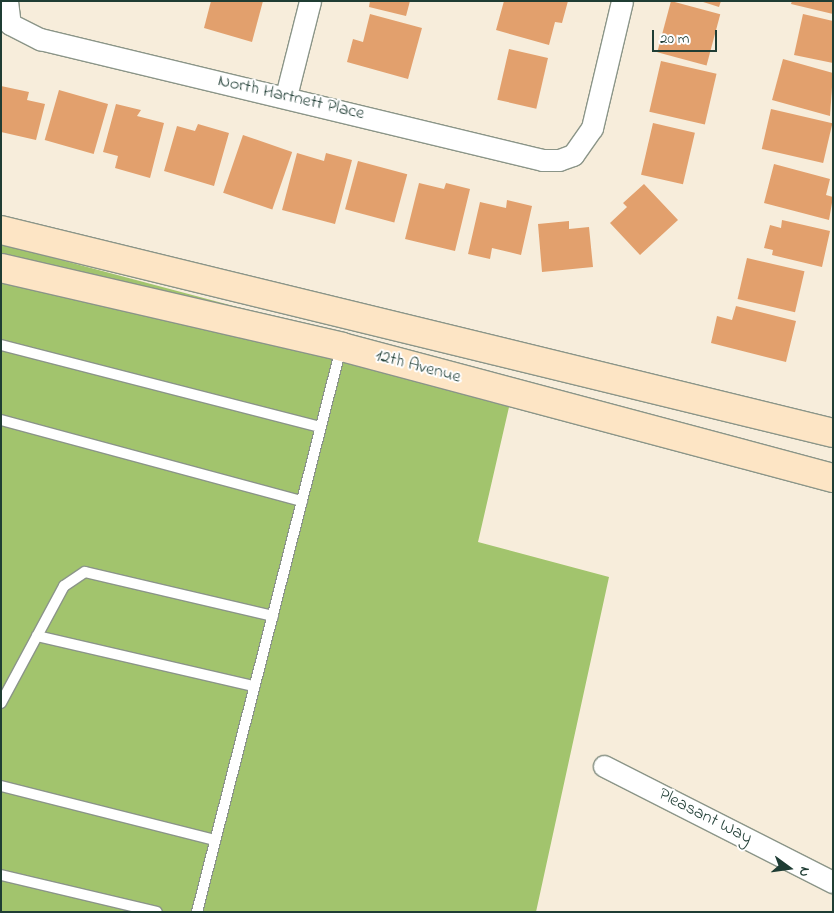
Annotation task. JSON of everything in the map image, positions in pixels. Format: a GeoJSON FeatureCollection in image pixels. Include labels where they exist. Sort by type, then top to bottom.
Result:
{"type":"FeatureCollection","features":[{"type":"Feature","properties":{"kind":"main road","name":"12th Avenue"},"geometry":{"type":"LineString","coordinates":[[1,230],[833,433]]}},
{"type":"Feature","properties":{"kind":"main road","name":"12th Avenue"},"geometry":{"type":"LineString","coordinates":[[1,268],[342,347],[833,478]]}},
{"type":"Feature","properties":{"kind":"street","name":"North Hartnett Place"},"geometry":{"type":"LineString","coordinates":[[7,1],[10,24],[40,39],[286,96],[543,160],[559,160],[573,155],[592,128],[622,1]]}},
{"type":"Feature","properties":{"kind":"street"},"geometry":{"type":"LineString","coordinates":[[286,96],[310,1]]}},
{"type":"Feature","properties":{"kind":"street","name":"Pleasant Way"},"geometry":{"type":"LineString","coordinates":[[604,766],[833,882]]}},
{"type":"Feature","properties":{"kind":"lane"},"geometry":{"type":"LineString","coordinates":[[1,345],[321,427]]}},
{"type":"Feature","properties":{"kind":"lane"},"geometry":{"type":"LineString","coordinates":[[197,912],[342,347]]}},
{"type":"Feature","properties":{"kind":"lane"},"geometry":{"type":"LineString","coordinates":[[1,420],[302,501]]}},
{"type":"Feature","properties":{"kind":"lane"},"geometry":{"type":"LineString","coordinates":[[1,703],[64,586],[85,572],[273,616]]}},
{"type":"Feature","properties":{"kind":"lane"},"geometry":{"type":"LineString","coordinates":[[37,636],[254,686]]}},
{"type":"Feature","properties":{"kind":"lane"},"geometry":{"type":"LineString","coordinates":[[1,786],[215,840]]}},
{"type":"Feature","properties":{"kind":"lane"},"geometry":{"type":"LineString","coordinates":[[1,875],[158,912]]}},
{"type":"Feature","properties":{"kind":"green space"},"geometry":{"type":"Polygon","coordinates":[[[1,244],[515,381],[478,542],[609,577],[536,912],[1,912],[1,244]]]}},
{"type":"Feature","properties":{"kind":"building"},"geometry":{"type":"Polygon","coordinates":[[[211,1],[263,1],[252,42],[204,28],[211,1]]]}},
{"type":"Feature","properties":{"kind":"building"},"geometry":{"type":"Polygon","coordinates":[[[370,1],[410,1],[406,16],[369,7],[370,1]]]}},
{"type":"Feature","properties":{"kind":"building"},"geometry":{"type":"Polygon","coordinates":[[[504,1],[568,1],[562,23],[555,22],[549,45],[496,30],[504,1]]]}},
{"type":"Feature","properties":{"kind":"building"},"geometry":{"type":"Polygon","coordinates":[[[671,1],[720,14],[707,65],[657,52],[671,1]]]}},
{"type":"Feature","properties":{"kind":"building"},"geometry":{"type":"Polygon","coordinates":[[[700,1],[721,1],[719,7],[700,1]]]}},
{"type":"Feature","properties":{"kind":"building"},"geometry":{"type":"Polygon","coordinates":[[[792,1],[833,1],[833,14],[791,4],[792,1]]]}},
{"type":"Feature","properties":{"kind":"building"},"geometry":{"type":"Polygon","coordinates":[[[370,14],[422,28],[408,79],[347,62],[353,39],[363,42],[370,14]]]}},
{"type":"Feature","properties":{"kind":"building"},"geometry":{"type":"Polygon","coordinates":[[[803,14],[833,21],[833,63],[794,55],[803,14]]]}},
{"type":"Feature","properties":{"kind":"building"},"geometry":{"type":"Polygon","coordinates":[[[509,49],[548,58],[536,109],[497,100],[509,49]]]}},
{"type":"Feature","properties":{"kind":"building"},"geometry":{"type":"Polygon","coordinates":[[[783,59],[833,73],[830,116],[772,100],[783,59]]]}},
{"type":"Feature","properties":{"kind":"building"},"geometry":{"type":"Polygon","coordinates":[[[661,61],[717,74],[705,124],[649,112],[661,61]]]}},
{"type":"Feature","properties":{"kind":"building"},"geometry":{"type":"Polygon","coordinates":[[[1,86],[29,92],[27,100],[45,104],[36,140],[1,132],[1,86]]]}},
{"type":"Feature","properties":{"kind":"building"},"geometry":{"type":"Polygon","coordinates":[[[59,90],[108,104],[94,154],[45,140],[59,90]]]}},
{"type":"Feature","properties":{"kind":"building"},"geometry":{"type":"Polygon","coordinates":[[[116,104],[141,110],[137,116],[164,123],[150,178],[115,168],[118,156],[103,152],[116,104]]]}},
{"type":"Feature","properties":{"kind":"building"},"geometry":{"type":"Polygon","coordinates":[[[771,109],[832,123],[823,163],[762,149],[771,109]]]}},
{"type":"Feature","properties":{"kind":"building"},"geometry":{"type":"Polygon","coordinates":[[[653,123],[695,133],[683,184],[641,175],[653,123]]]}},
{"type":"Feature","properties":{"kind":"building"},"geometry":{"type":"Polygon","coordinates":[[[198,124],[229,133],[214,186],[164,171],[177,126],[195,131],[198,124]]]}},
{"type":"Feature","properties":{"kind":"building"},"geometry":{"type":"Polygon","coordinates":[[[243,135],[292,152],[272,210],[223,193],[243,135]]]}},
{"type":"Feature","properties":{"kind":"building"},"geometry":{"type":"Polygon","coordinates":[[[297,153],[324,161],[326,153],[352,160],[335,224],[282,210],[297,153]]]}},
{"type":"Feature","properties":{"kind":"building"},"geometry":{"type":"Polygon","coordinates":[[[358,161],[407,174],[394,222],[345,209],[358,161]]]}},
{"type":"Feature","properties":{"kind":"building"},"geometry":{"type":"Polygon","coordinates":[[[774,164],[830,179],[826,195],[833,197],[829,220],[764,203],[774,164]]]}},
{"type":"Feature","properties":{"kind":"building"},"geometry":{"type":"Polygon","coordinates":[[[419,183],[444,189],[446,183],[470,189],[455,251],[405,239],[419,183]]]}},
{"type":"Feature","properties":{"kind":"building"},"geometry":{"type":"Polygon","coordinates":[[[644,184],[678,220],[640,255],[610,223],[627,207],[623,203],[644,184]]]}},
{"type":"Feature","properties":{"kind":"building"},"geometry":{"type":"Polygon","coordinates":[[[507,200],[532,206],[521,255],[492,248],[490,259],[468,254],[480,202],[506,208],[507,200]]]}},
{"type":"Feature","properties":{"kind":"building"},"geometry":{"type":"Polygon","coordinates":[[[782,220],[830,231],[822,267],[772,255],[773,250],[764,248],[770,225],[781,228],[782,220]]]}},
{"type":"Feature","properties":{"kind":"building"},"geometry":{"type":"Polygon","coordinates":[[[569,221],[569,229],[589,227],[593,267],[542,272],[538,224],[569,221]]]}},
{"type":"Feature","properties":{"kind":"building"},"geometry":{"type":"Polygon","coordinates":[[[747,258],[804,271],[795,312],[738,299],[747,258]]]}},
{"type":"Feature","properties":{"kind":"building"},"geometry":{"type":"Polygon","coordinates":[[[736,306],[796,321],[786,362],[711,343],[717,316],[732,320],[736,306]]]}}]}
